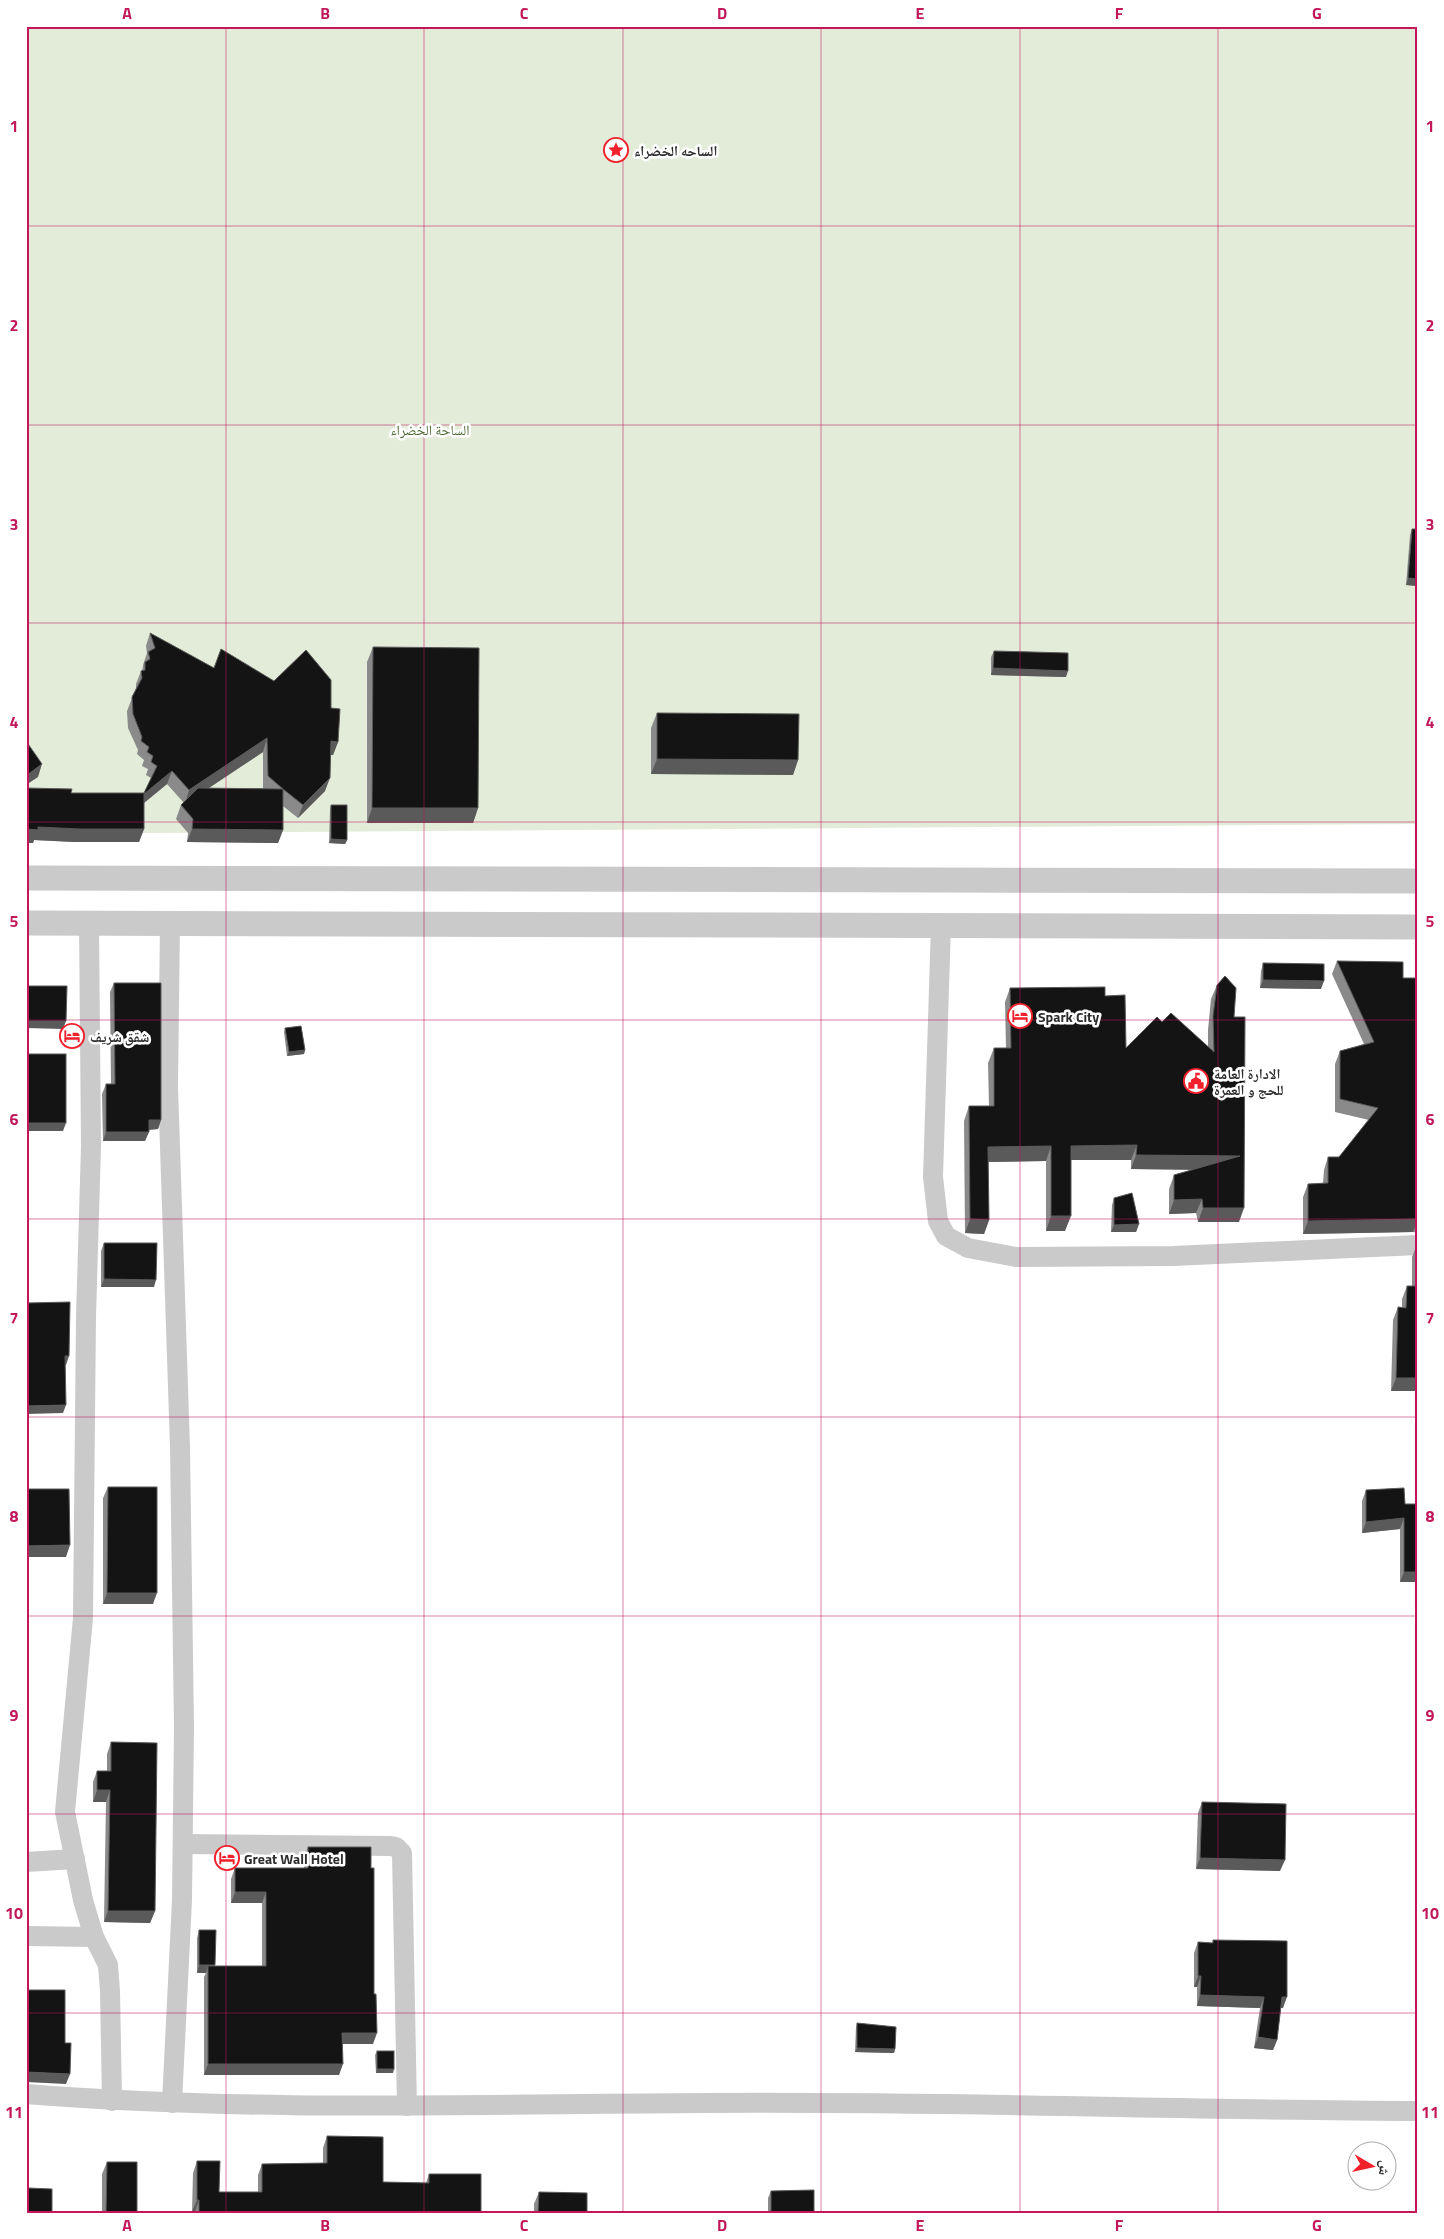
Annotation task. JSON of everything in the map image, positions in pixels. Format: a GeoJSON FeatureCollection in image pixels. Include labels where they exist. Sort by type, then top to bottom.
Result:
{"type":"FeatureCollection","features":[{"type":"Feature","properties":{"kind":"street"},"geometry":{"type":"LineString","coordinates":[[26,878],[1418,881]]}},
{"type":"Feature","properties":{"kind":"street"},"geometry":{"type":"LineString","coordinates":[[26,923],[1418,927]]}},
{"type":"Feature","properties":{"kind":"street"},"geometry":{"type":"LineString","coordinates":[[88,923],[91,1146],[86,1317],[83,1618],[65,1812],[83,1900],[94,1937],[108,1965],[112,2101]]}},
{"type":"Feature","properties":{"kind":"street"},"geometry":{"type":"LineString","coordinates":[[170,923],[168,1087],[180,1447],[184,1844],[172,2103]]}},
{"type":"Feature","properties":{"kind":"street"},"geometry":{"type":"LineString","coordinates":[[941,925],[933,1178],[938,1221],[946,1236],[968,1248],[1016,1257],[1173,1256],[1377,1245],[1418,1245]]}},
{"type":"Feature","properties":{"kind":"street"},"geometry":{"type":"LineString","coordinates":[[184,1844],[391,1846],[396,1847],[402,1853],[407,2106]]}},
{"type":"Feature","properties":{"kind":"street"},"geometry":{"type":"LineString","coordinates":[[26,1862],[75,1859]]}},
{"type":"Feature","properties":{"kind":"street"},"geometry":{"type":"LineString","coordinates":[[26,1936],[94,1937]]}},
{"type":"Feature","properties":{"kind":"street"},"geometry":{"type":"LineString","coordinates":[[26,2094],[112,2101],[172,2103],[407,2106],[778,2103],[1216,2110],[1418,2111]]}},
{"type":"Feature","properties":{"kind":"green space","name":"الساحة الخضراء"},"geometry":{"type":"Polygon","coordinates":[[[26,26],[1418,26],[1418,824],[26,834],[26,26]]]}},
{"type":"Feature","properties":{"kind":"building"},"geometry":{"type":"Polygon","coordinates":[[[1412,529],[1418,529],[1418,579],[1408,578],[1412,529]]]}},
{"type":"Feature","properties":{"kind":"building"},"geometry":{"type":"Polygon","coordinates":[[[150,633],[214,668],[221,649],[274,681],[306,650],[331,680],[331,708],[340,709],[338,742],[331,741],[330,778],[303,805],[268,776],[267,738],[189,790],[172,771],[144,794],[144,829],[38,827],[38,830],[26,829],[26,788],[72,789],[71,793],[144,793],[157,766],[151,762],[153,756],[147,752],[149,747],[141,741],[142,737],[133,714],[132,697],[142,678],[141,671],[145,670],[145,662],[150,659],[148,652],[155,648],[150,633]]]}},
{"type":"Feature","properties":{"kind":"building"},"geometry":{"type":"Polygon","coordinates":[[[373,647],[479,648],[478,808],[372,808],[373,647]]]}},
{"type":"Feature","properties":{"kind":"building"},"geometry":{"type":"Polygon","coordinates":[[[994,651],[1068,653],[1068,671],[993,668],[994,651]]]}},
{"type":"Feature","properties":{"kind":"building"},"geometry":{"type":"Polygon","coordinates":[[[657,713],[799,714],[798,760],[657,759],[657,713]]]}},
{"type":"Feature","properties":{"kind":"building"},"geometry":{"type":"Polygon","coordinates":[[[26,741],[42,764],[26,776],[26,741]]]}},
{"type":"Feature","properties":{"kind":"building"},"geometry":{"type":"Polygon","coordinates":[[[198,788],[283,789],[283,830],[192,829],[193,819],[181,805],[198,788]]]}},
{"type":"Feature","properties":{"kind":"building"},"geometry":{"type":"Polygon","coordinates":[[[331,805],[347,805],[347,840],[331,839],[331,805]]]}},
{"type":"Feature","properties":{"kind":"building"},"geometry":{"type":"Polygon","coordinates":[[[1337,961],[1403,962],[1403,978],[1418,978],[1418,1219],[1308,1221],[1308,1184],[1328,1183],[1328,1157],[1339,1157],[1378,1108],[1340,1099],[1340,1051],[1374,1042],[1337,961]]]}},
{"type":"Feature","properties":{"kind":"building"},"geometry":{"type":"Polygon","coordinates":[[[1263,963],[1324,964],[1324,981],[1263,980],[1263,963]]]}},
{"type":"Feature","properties":{"kind":"building"},"geometry":{"type":"Polygon","coordinates":[[[1225,976],[1236,988],[1234,1017],[1245,1017],[1244,1208],[1203,1208],[1202,1199],[1174,1200],[1174,1175],[1240,1156],[1136,1155],[1137,1145],[1071,1146],[1071,1216],[1051,1216],[1051,1146],[988,1147],[989,1220],[970,1219],[969,1106],[994,1106],[994,1048],[1011,1048],[1010,988],[1105,987],[1105,996],[1125,995],[1126,1048],[1157,1017],[1162,1022],[1171,1013],[1214,1052],[1213,1016],[1217,985],[1225,976]]]}},
{"type":"Feature","properties":{"kind":"building"},"geometry":{"type":"Polygon","coordinates":[[[114,983],[161,983],[161,1120],[149,1120],[149,1132],[106,1132],[106,1084],[115,1084],[114,983]]]}},
{"type":"Feature","properties":{"kind":"building"},"geometry":{"type":"Polygon","coordinates":[[[26,986],[67,986],[66,1021],[26,1021],[26,986]]]}},
{"type":"Feature","properties":{"kind":"building"},"geometry":{"type":"Polygon","coordinates":[[[301,1026],[305,1050],[289,1052],[285,1028],[301,1026]]]}},
{"type":"Feature","properties":{"kind":"building"},"geometry":{"type":"Polygon","coordinates":[[[26,1054],[66,1054],[66,1123],[26,1123],[26,1054]]]}},
{"type":"Feature","properties":{"kind":"building"},"geometry":{"type":"Polygon","coordinates":[[[1132,1193],[1139,1224],[1114,1225],[1114,1198],[1132,1193]]]}},
{"type":"Feature","properties":{"kind":"building"},"geometry":{"type":"Polygon","coordinates":[[[104,1243],[157,1243],[156,1280],[104,1279],[104,1243]]]}},
{"type":"Feature","properties":{"kind":"building"},"geometry":{"type":"Polygon","coordinates":[[[1417,1244],[1418,1378],[1396,1378],[1398,1307],[1406,1308],[1407,1286],[1416,1286],[1417,1244]]]}},
{"type":"Feature","properties":{"kind":"building"},"geometry":{"type":"Polygon","coordinates":[[[70,1302],[69,1356],[65,1356],[66,1405],[26,1406],[26,1303],[70,1302]]]}},
{"type":"Feature","properties":{"kind":"building"},"geometry":{"type":"Polygon","coordinates":[[[108,1487],[157,1487],[157,1593],[107,1593],[108,1487]]]}},
{"type":"Feature","properties":{"kind":"building"},"geometry":{"type":"Polygon","coordinates":[[[1404,1488],[1405,1504],[1418,1504],[1418,1572],[1404,1572],[1404,1518],[1366,1522],[1366,1490],[1404,1488]]]}},
{"type":"Feature","properties":{"kind":"building"},"geometry":{"type":"Polygon","coordinates":[[[26,1489],[69,1489],[70,1545],[26,1546],[26,1489]]]}},
{"type":"Feature","properties":{"kind":"building"},"geometry":{"type":"Polygon","coordinates":[[[111,1742],[157,1743],[155,1911],[108,1911],[110,1790],[97,1790],[97,1771],[111,1771],[111,1742]]]}},
{"type":"Feature","properties":{"kind":"building"},"geometry":{"type":"Polygon","coordinates":[[[1202,1802],[1286,1804],[1285,1860],[1200,1858],[1202,1802]]]}},
{"type":"Feature","properties":{"kind":"building"},"geometry":{"type":"Polygon","coordinates":[[[308,1847],[371,1847],[371,1868],[374,1868],[374,1994],[376,1994],[377,2033],[342,2033],[343,2064],[208,2064],[208,1966],[266,1966],[266,1892],[235,1892],[235,1868],[308,1868],[308,1847]]]}},
{"type":"Feature","properties":{"kind":"building"},"geometry":{"type":"Polygon","coordinates":[[[199,1930],[216,1930],[215,1965],[199,1965],[199,1930]]]}},
{"type":"Feature","properties":{"kind":"building"},"geometry":{"type":"Polygon","coordinates":[[[1213,1940],[1287,1941],[1287,1997],[1282,1997],[1277,2040],[1258,2037],[1264,1997],[1200,1995],[1201,1976],[1198,1976],[1198,1942],[1213,1943],[1213,1940]]]}},
{"type":"Feature","properties":{"kind":"building"},"geometry":{"type":"Polygon","coordinates":[[[26,1990],[65,1990],[65,2043],[71,2043],[70,2074],[26,2072],[26,1990]]]}},
{"type":"Feature","properties":{"kind":"building"},"geometry":{"type":"Polygon","coordinates":[[[857,2023],[896,2027],[895,2049],[857,2048],[857,2023]]]}},
{"type":"Feature","properties":{"kind":"building"},"geometry":{"type":"Polygon","coordinates":[[[377,2051],[394,2051],[394,2069],[377,2069],[377,2051]]]}},
{"type":"Feature","properties":{"kind":"building"},"geometry":{"type":"Polygon","coordinates":[[[327,2136],[383,2137],[383,2182],[429,2183],[429,2174],[481,2174],[481,2213],[199,2213],[197,2161],[220,2161],[219,2192],[262,2192],[262,2164],[327,2163],[327,2136]]]}},
{"type":"Feature","properties":{"kind":"building"},"geometry":{"type":"Polygon","coordinates":[[[107,2162],[137,2162],[137,2213],[106,2213],[107,2162]]]}},
{"type":"Feature","properties":{"kind":"building"},"geometry":{"type":"Polygon","coordinates":[[[28,2188],[52,2189],[52,2213],[28,2213],[28,2188]]]}},
{"type":"Feature","properties":{"kind":"building"},"geometry":{"type":"Polygon","coordinates":[[[814,2190],[814,2213],[771,2213],[771,2191],[814,2190]]]}},
{"type":"Feature","properties":{"kind":"building"},"geometry":{"type":"Polygon","coordinates":[[[539,2192],[587,2193],[587,2213],[538,2213],[539,2192]]]}},
{"type":"Feature","properties":{"kind":"place","name":"الساحه الخضراء"},"geometry":{"type":"Point","coordinates":[616,150]}},
{"type":"Feature","properties":{"kind":"place","name":"Spark City"},"geometry":{"type":"Point","coordinates":[1020,1016]}},
{"type":"Feature","properties":{"kind":"place","name":"شقق شريف"},"geometry":{"type":"Point","coordinates":[72,1036]}},
{"type":"Feature","properties":{"kind":"place","name":"الادارة العامة للحج و العمرة"},"geometry":{"type":"Point","coordinates":[1196,1081]}},
{"type":"Feature","properties":{"kind":"place","name":"Great Wall Hotel"},"geometry":{"type":"Point","coordinates":[227,1858]}}]}
